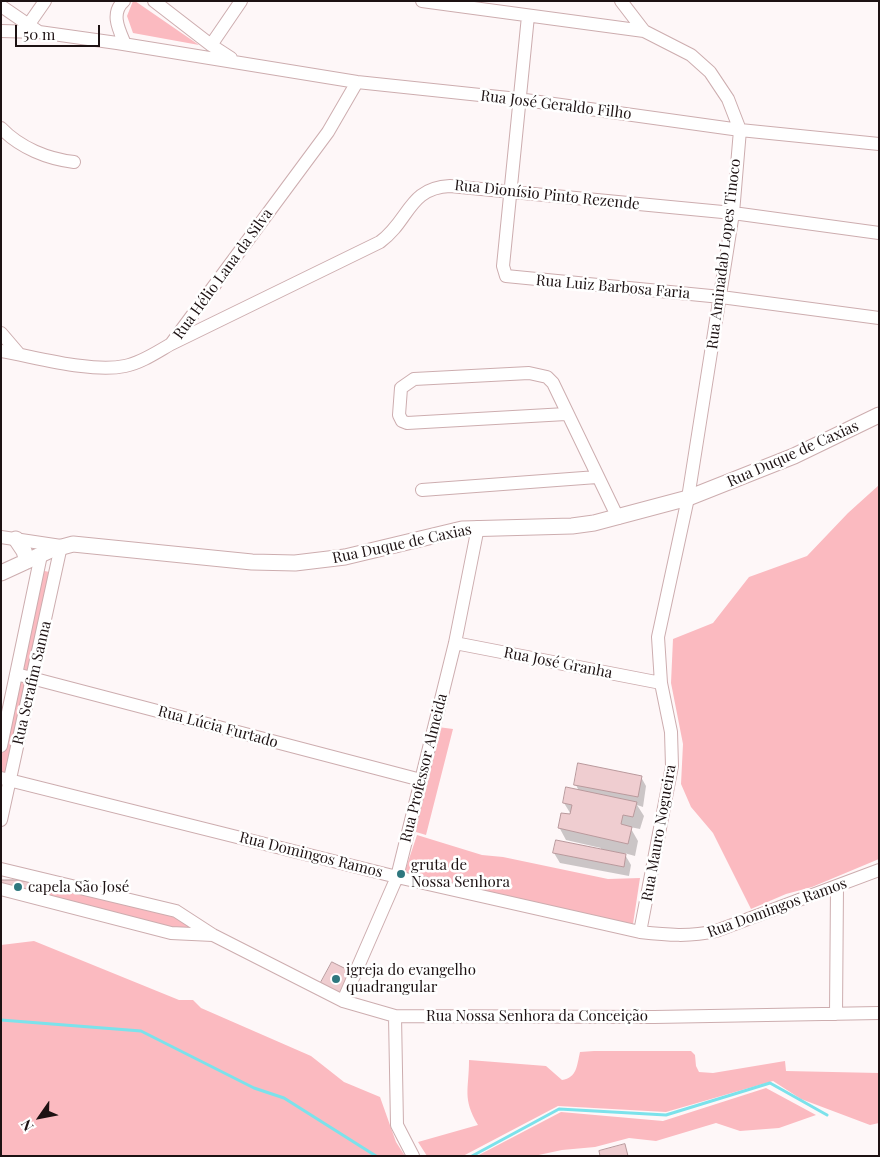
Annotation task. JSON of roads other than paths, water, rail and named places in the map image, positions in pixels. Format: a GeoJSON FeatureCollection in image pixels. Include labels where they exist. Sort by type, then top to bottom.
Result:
{"type":"FeatureCollection","features":[{"type":"Feature","properties":{"kind":"street"},"geometry":{"type":"LineString","coordinates":[[1,6],[34,28],[45,1]]}},
{"type":"Feature","properties":{"kind":"street"},"geometry":{"type":"LineString","coordinates":[[124,1],[120,5],[116,16],[125,44]]}},
{"type":"Feature","properties":{"kind":"street"},"geometry":{"type":"LineString","coordinates":[[154,1],[211,45],[235,60]]}},
{"type":"Feature","properties":{"kind":"street"},"geometry":{"type":"LineString","coordinates":[[211,45],[240,1]]}},
{"type":"Feature","properties":{"kind":"street"},"geometry":{"type":"LineString","coordinates":[[422,1],[644,31]]}},
{"type":"Feature","properties":{"kind":"street","name":"Rua Aminadab Lopes Tinoco"},"geometry":{"type":"LineString","coordinates":[[621,1],[644,31],[691,55],[710,72],[728,99],[740,130],[733,214],[688,498]]}},
{"type":"Feature","properties":{"kind":"street"},"geometry":{"type":"LineString","coordinates":[[512,192],[518,99],[528,16]]}},
{"type":"Feature","properties":{"kind":"street","name":"Rua José Geraldo Filho"},"geometry":{"type":"LineString","coordinates":[[1,31],[34,28],[235,60],[356,82],[518,99],[740,130],[879,144]]}},
{"type":"Feature","properties":{"kind":"street","name":"Rua Hélio Lana da Silva"},"geometry":{"type":"LineString","coordinates":[[1,351],[73,364],[111,368],[126,366],[142,360],[171,344],[328,132],[356,82]]}},
{"type":"Feature","properties":{"kind":"street"},"geometry":{"type":"LineString","coordinates":[[1,128],[28,148],[54,160],[74,162]]}},
{"type":"Feature","properties":{"kind":"street","name":"Rua Dionísio Pinto Rezende"},"geometry":{"type":"LineString","coordinates":[[171,344],[380,242],[397,226],[424,192],[436,186],[733,214],[879,233]]}},
{"type":"Feature","properties":{"kind":"street","name":"Rua Luiz Barbosa Faria"},"geometry":{"type":"LineString","coordinates":[[512,192],[504,266],[506,276],[720,297],[879,318]]}},
{"type":"Feature","properties":{"kind":"street"},"geometry":{"type":"LineString","coordinates":[[1,333],[19,354]]}},
{"type":"Feature","properties":{"kind":"street"},"geometry":{"type":"LineString","coordinates":[[566,414],[407,423],[400,419],[399,415],[401,388],[414,379],[539,374],[553,383],[566,414],[618,518]]}},
{"type":"Feature","properties":{"kind":"street","name":"Rua Duque de Caxias"},"geometry":{"type":"LineString","coordinates":[[1,573],[61,546],[82,544],[252,562],[295,563],[346,557],[442,533],[478,527],[572,526],[618,518],[688,498],[794,456],[879,415]]}},
{"type":"Feature","properties":{"kind":"street"},"geometry":{"type":"LineString","coordinates":[[422,490],[597,477]]}},
{"type":"Feature","properties":{"kind":"street","name":"Rua Mauro Nogueira"},"geometry":{"type":"LineString","coordinates":[[640,932],[672,766],[671,732],[661,683],[658,637],[688,498]]}},
{"type":"Feature","properties":{"kind":"street","name":"Rua Professor Almeida"},"geometry":{"type":"LineString","coordinates":[[343,1001],[397,877],[455,643],[478,527]]}},
{"type":"Feature","properties":{"kind":"street"},"geometry":{"type":"LineString","coordinates":[[8,538],[61,546]]}},
{"type":"Feature","properties":{"kind":"street"},"geometry":{"type":"LineString","coordinates":[[8,538],[34,558]]}},
{"type":"Feature","properties":{"kind":"street","name":"Rua Serafim Sanna"},"geometry":{"type":"LineString","coordinates":[[1,820],[6,779],[34,679],[61,546]]}},
{"type":"Feature","properties":{"kind":"street","name":"Rua Serafim Sanna"},"geometry":{"type":"LineString","coordinates":[[1,746],[16,674],[34,558]]}},
{"type":"Feature","properties":{"kind":"street","name":"Rua José Granha"},"geometry":{"type":"LineString","coordinates":[[455,643],[661,683]]}},
{"type":"Feature","properties":{"kind":"street","name":"Rua Lúcia Furtado"},"geometry":{"type":"LineString","coordinates":[[16,674],[421,780]]}},
{"type":"Feature","properties":{"kind":"street","name":"Rua Domingos Ramos"},"geometry":{"type":"LineString","coordinates":[[6,779],[397,877],[640,932],[676,937],[703,934],[837,887],[879,870]]}},
{"type":"Feature","properties":{"kind":"street","name":"Rua Nossa Senhora da Conceição"},"geometry":{"type":"LineString","coordinates":[[1,869],[176,911],[213,934],[343,1001],[395,1016],[654,1017],[879,1013]]}},
{"type":"Feature","properties":{"kind":"street"},"geometry":{"type":"LineString","coordinates":[[836,1014],[837,887]]}},
{"type":"Feature","properties":{"kind":"street","name":"Rua Nossa Senhora da Conceição"},"geometry":{"type":"LineString","coordinates":[[1,889],[171,933],[213,934]]}},
{"type":"Feature","properties":{"kind":"street"},"geometry":{"type":"LineString","coordinates":[[395,1016],[397,1125],[413,1156]]}},
{"type":"Feature","properties":{"kind":"waterway"},"geometry":{"type":"LineString","coordinates":[[1,1020],[141,1031],[254,1088],[284,1098],[376,1156]]}},
{"type":"Feature","properties":{"kind":"waterway"},"geometry":{"type":"LineString","coordinates":[[472,1156],[559,1109],[666,1115],[770,1083],[827,1115]]}},
{"type":"Feature","properties":{"kind":"place","name":"gruta de Nossa Senhora"},"geometry":{"type":"Point","coordinates":[401,874]}},
{"type":"Feature","properties":{"kind":"place","name":"capela São José"},"geometry":{"type":"Point","coordinates":[18,887]}},
{"type":"Feature","properties":{"kind":"place","name":"igreja do evangelho quadrangular"},"geometry":{"type":"Point","coordinates":[336,979]}}]}
